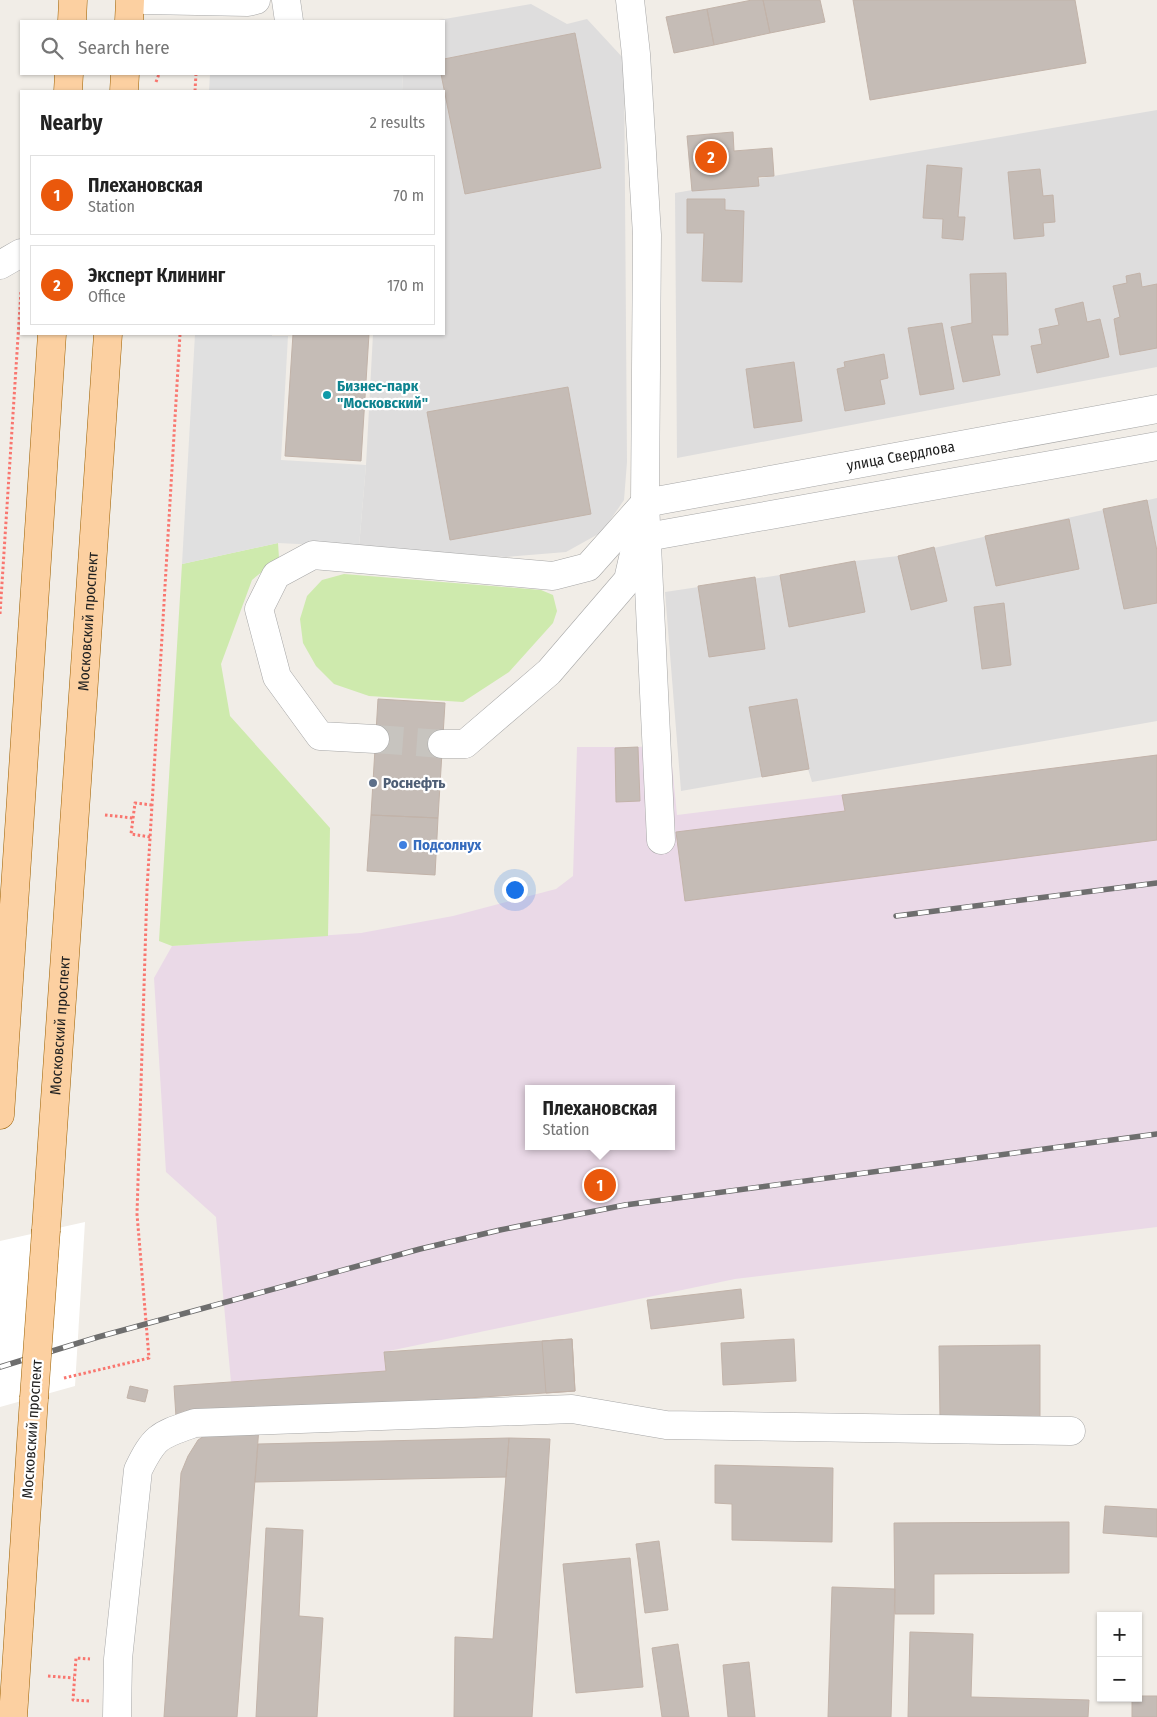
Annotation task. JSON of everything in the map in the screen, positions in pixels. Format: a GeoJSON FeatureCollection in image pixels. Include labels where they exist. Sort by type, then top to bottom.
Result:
{"type":"FeatureCollection","features":[{"type":"Feature","properties":{"kind":"main road"},"geometry":{"type":"LineString","coordinates":[[72,20],[73,0]]}},
{"type":"Feature","properties":{"kind":"main road"},"geometry":{"type":"LineString","coordinates":[[129,20],[130,0]]}},
{"type":"Feature","properties":{"kind":"main road"},"geometry":{"type":"LineString","coordinates":[[68,90],[69,75]]}},
{"type":"Feature","properties":{"kind":"main road"},"geometry":{"type":"LineString","coordinates":[[124,90],[125,75]]}},
{"type":"Feature","properties":{"kind":"main road"},"geometry":{"type":"LineString","coordinates":[[0,1115],[52,335]]}},
{"type":"Feature","properties":{"kind":"main road","name":"Московский проспект"},"geometry":{"type":"LineString","coordinates":[[14,1717],[34,1398],[108,335]]}},
{"type":"Feature","properties":{"kind":"street"},"geometry":{"type":"LineString","coordinates":[[145,0],[228,2],[256,0]]}},
{"type":"Feature","properties":{"kind":"street"},"geometry":{"type":"LineString","coordinates":[[286,0],[289,20]]}},
{"type":"Feature","properties":{"kind":"street"},"geometry":{"type":"LineString","coordinates":[[630,0],[636,54],[647,235],[646,503],[661,840]]}},
{"type":"Feature","properties":{"kind":"street"},"geometry":{"type":"LineString","coordinates":[[0,265],[20,254]]}},
{"type":"Feature","properties":{"kind":"street","name":"улица Свердлова"},"geometry":{"type":"LineString","coordinates":[[646,503],[1157,409]]}},
{"type":"Feature","properties":{"kind":"street"},"geometry":{"type":"LineString","coordinates":[[647,537],[1157,446]]}},
{"type":"Feature","properties":{"kind":"street"},"geometry":{"type":"LineString","coordinates":[[375,739],[320,736],[277,677],[259,608],[276,575],[313,555],[553,576],[588,567],[646,503]]}},
{"type":"Feature","properties":{"kind":"street"},"geometry":{"type":"LineString","coordinates":[[442,744],[465,744],[549,672],[628,580],[646,503]]}},
{"type":"Feature","properties":{"kind":"street"},"geometry":{"type":"LineString","coordinates":[[117,1717],[118,1659],[138,1470],[148,1449],[163,1434],[196,1423],[572,1408],[666,1425],[1071,1431]]}},
{"type":"Feature","properties":{"kind":"path"},"geometry":{"type":"LineString","coordinates":[[195,90],[196,75]]}},
{"type":"Feature","properties":{"kind":"path"},"geometry":{"type":"LineString","coordinates":[[0,614],[20,306]]}},
{"type":"Feature","properties":{"kind":"path"},"geometry":{"type":"LineString","coordinates":[[56,1379],[150,1358],[137,1214],[146,889],[180,335]]}},
{"type":"Feature","properties":{"kind":"path"},"geometry":{"type":"LineString","coordinates":[[150,837],[131,834],[134,803],[152,805]]}},
{"type":"Feature","properties":{"kind":"path"},"geometry":{"type":"LineString","coordinates":[[99,814],[133,818]]}},
{"type":"Feature","properties":{"kind":"path"},"geometry":{"type":"LineString","coordinates":[[73,1700],[76,1658]]}},
{"type":"Feature","properties":{"kind":"path"},"geometry":{"type":"LineString","coordinates":[[48,1676],[74,1678]]}},
{"type":"Feature","properties":{"kind":"shaded area"},"geometry":{"type":"Polygon","coordinates":[[[531,4],[567,24],[587,19],[624,59],[627,462],[624,500],[602,532],[566,552],[506,557],[359,547],[366,465],[373,335],[445,335],[445,90],[402,90],[403,75],[445,75],[445,20],[439,20],[531,4]]]}},
{"type":"Feature","properties":{"kind":"shaded area"},"geometry":{"type":"Polygon","coordinates":[[[210,75],[403,75],[402,90],[209,90],[210,75]]]}},
{"type":"Feature","properties":{"kind":"shaded area"},"geometry":{"type":"Polygon","coordinates":[[[1157,110],[1157,367],[677,458],[675,193],[1157,110]]]}},
{"type":"Feature","properties":{"kind":"shaded area"},"geometry":{"type":"Polygon","coordinates":[[[195,335],[288,336],[281,460],[366,465],[359,547],[278,543],[182,564],[195,335]]]}},
{"type":"Feature","properties":{"kind":"shaded area"},"geometry":{"type":"Polygon","coordinates":[[[1157,498],[1157,721],[812,782],[808,769],[681,791],[665,592],[780,575],[855,561],[898,556],[1157,498]]]}},
{"type":"Feature","properties":{"kind":"shaded area"},"geometry":{"type":"Polygon","coordinates":[[[670,744],[677,815],[1157,755],[1157,1227],[735,1279],[384,1352],[386,1371],[231,1382],[216,1217],[166,1172],[154,978],[172,946],[361,933],[453,916],[556,889],[573,876],[577,747],[638,747],[670,744]]]}},
{"type":"Feature","properties":{"kind":"green space"},"geometry":{"type":"Polygon","coordinates":[[[278,543],[279,558],[252,580],[221,664],[230,716],[330,828],[328,936],[172,946],[159,941],[182,564],[278,543]]]}},
{"type":"Feature","properties":{"kind":"green space"},"geometry":{"type":"Polygon","coordinates":[[[344,574],[541,590],[553,595],[557,611],[553,623],[509,672],[463,702],[369,696],[334,684],[316,666],[303,643],[300,619],[307,596],[322,580],[344,574]]]}},
{"type":"Feature","properties":{"kind":"pier"},"geometry":{"type":"Polygon","coordinates":[[[85,1222],[75,1386],[0,1407],[0,1241],[85,1222]]]}},
{"type":"Feature","properties":{"kind":"building"},"geometry":{"type":"Polygon","coordinates":[[[752,0],[763,0],[770,33],[714,45],[707,9],[752,0]]]}},
{"type":"Feature","properties":{"kind":"building"},"geometry":{"type":"Polygon","coordinates":[[[763,0],[820,0],[825,22],[770,33],[763,0]]]}},
{"type":"Feature","properties":{"kind":"building"},"geometry":{"type":"Polygon","coordinates":[[[853,0],[1075,0],[1086,63],[870,100],[853,0]]]}},
{"type":"Feature","properties":{"kind":"building"},"geometry":{"type":"Polygon","coordinates":[[[707,9],[714,45],[674,53],[666,17],[707,9]]]}},
{"type":"Feature","properties":{"kind":"building"},"geometry":{"type":"Polygon","coordinates":[[[575,33],[601,168],[465,194],[441,75],[445,75],[445,59],[575,33]]]}},
{"type":"Feature","properties":{"kind":"building"},"geometry":{"type":"Polygon","coordinates":[[[733,132],[734,151],[772,148],[774,176],[758,177],[759,186],[692,191],[687,136],[733,132]]]}},
{"type":"Feature","properties":{"kind":"building"},"geometry":{"type":"Polygon","coordinates":[[[927,165],[962,168],[958,217],[965,217],[963,240],[942,238],[943,219],[923,218],[927,165]]]}},
{"type":"Feature","properties":{"kind":"building"},"geometry":{"type":"Polygon","coordinates":[[[1040,169],[1043,196],[1053,195],[1055,222],[1043,223],[1044,236],[1014,239],[1008,172],[1040,169]]]}},
{"type":"Feature","properties":{"kind":"building"},"geometry":{"type":"Polygon","coordinates":[[[687,199],[725,199],[725,210],[744,211],[742,282],[702,281],[704,233],[687,233],[687,199]]]}},
{"type":"Feature","properties":{"kind":"building"},"geometry":{"type":"Polygon","coordinates":[[[1006,273],[1008,335],[992,335],[1000,375],[963,382],[951,327],[972,323],[970,274],[1006,273]]]}},
{"type":"Feature","properties":{"kind":"building"},"geometry":{"type":"Polygon","coordinates":[[[1140,273],[1142,287],[1157,284],[1157,348],[1120,355],[1114,319],[1120,317],[1113,286],[1127,283],[1126,276],[1140,273]]]}},
{"type":"Feature","properties":{"kind":"building"},"geometry":{"type":"Polygon","coordinates":[[[1083,302],[1087,322],[1100,319],[1109,357],[1037,373],[1031,346],[1042,344],[1039,329],[1059,325],[1055,309],[1083,302]]]}},
{"type":"Feature","properties":{"kind":"building"},"geometry":{"type":"Polygon","coordinates":[[[942,323],[954,389],[920,395],[908,328],[942,323]]]}},
{"type":"Feature","properties":{"kind":"building","name":"Бизнес-парк \"Московский\""},"geometry":{"type":"Polygon","coordinates":[[[293,335],[369,335],[361,461],[285,456],[293,335]]]}},
{"type":"Feature","properties":{"kind":"building"},"geometry":{"type":"Polygon","coordinates":[[[884,354],[888,378],[880,380],[885,404],[845,411],[837,369],[845,367],[844,362],[884,354]]]}},
{"type":"Feature","properties":{"kind":"building"},"geometry":{"type":"Polygon","coordinates":[[[794,362],[802,421],[754,428],[746,369],[794,362]]]}},
{"type":"Feature","properties":{"kind":"building"},"geometry":{"type":"Polygon","coordinates":[[[568,387],[591,514],[450,540],[427,412],[568,387]]]}},
{"type":"Feature","properties":{"kind":"building"},"geometry":{"type":"Polygon","coordinates":[[[1147,500],[1157,551],[1157,603],[1124,609],[1103,509],[1147,500]]]}},
{"type":"Feature","properties":{"kind":"building"},"geometry":{"type":"Polygon","coordinates":[[[1069,519],[1079,569],[996,586],[985,536],[1069,519]]]}},
{"type":"Feature","properties":{"kind":"building"},"geometry":{"type":"Polygon","coordinates":[[[934,547],[947,601],[911,610],[898,556],[934,547]]]}},
{"type":"Feature","properties":{"kind":"building"},"geometry":{"type":"Polygon","coordinates":[[[855,561],[865,612],[789,627],[780,575],[855,561]]]}},
{"type":"Feature","properties":{"kind":"building"},"geometry":{"type":"Polygon","coordinates":[[[755,577],[765,649],[709,657],[698,586],[755,577]]]}},
{"type":"Feature","properties":{"kind":"building"},"geometry":{"type":"Polygon","coordinates":[[[1004,603],[1011,665],[982,669],[974,607],[1004,603]]]}},
{"type":"Feature","properties":{"kind":"building"},"geometry":{"type":"Polygon","coordinates":[[[378,699],[445,703],[438,818],[371,815],[378,699]]]}},
{"type":"Feature","properties":{"kind":"building"},"geometry":{"type":"Polygon","coordinates":[[[797,699],[809,769],[762,777],[749,707],[797,699]]]}},
{"type":"Feature","properties":{"kind":"building"},"geometry":{"type":"Polygon","coordinates":[[[638,747],[640,801],[616,802],[615,748],[638,747]]]}},
{"type":"Feature","properties":{"kind":"building"},"geometry":{"type":"Polygon","coordinates":[[[1157,755],[1157,840],[685,901],[676,832],[845,811],[842,795],[1157,755]]]}},
{"type":"Feature","properties":{"kind":"building","name":"Подсолнух"},"geometry":{"type":"Polygon","coordinates":[[[371,815],[438,818],[435,875],[367,871],[371,815]]]}},
{"type":"Feature","properties":{"kind":"building"},"geometry":{"type":"Polygon","coordinates":[[[741,1289],[744,1318],[651,1329],[647,1300],[741,1289]]]}},
{"type":"Feature","properties":{"kind":"building"},"geometry":{"type":"Polygon","coordinates":[[[572,1339],[575,1391],[176,1417],[174,1386],[386,1371],[384,1352],[572,1339]]]}},
{"type":"Feature","properties":{"kind":"building"},"geometry":{"type":"Polygon","coordinates":[[[572,1339],[575,1391],[546,1393],[542,1341],[572,1339]]]}},
{"type":"Feature","properties":{"kind":"building"},"geometry":{"type":"Polygon","coordinates":[[[794,1339],[796,1381],[723,1385],[721,1343],[794,1339]]]}},
{"type":"Feature","properties":{"kind":"building"},"geometry":{"type":"Polygon","coordinates":[[[1040,1345],[1040,1419],[940,1419],[939,1346],[1040,1345]]]}},
{"type":"Feature","properties":{"kind":"building"},"geometry":{"type":"Polygon","coordinates":[[[130,1386],[148,1390],[145,1402],[127,1398],[130,1386]]]}},
{"type":"Feature","properties":{"kind":"building"},"geometry":{"type":"Polygon","coordinates":[[[259,1427],[237,1717],[164,1717],[181,1473],[188,1456],[198,1440],[212,1431],[259,1427]]]}},
{"type":"Feature","properties":{"kind":"building"},"geometry":{"type":"Polygon","coordinates":[[[509,1438],[550,1439],[532,1717],[454,1717],[455,1637],[493,1639],[509,1438]]]}},
{"type":"Feature","properties":{"kind":"building"},"geometry":{"type":"Polygon","coordinates":[[[509,1438],[506,1477],[255,1482],[258,1444],[509,1438]]]}},
{"type":"Feature","properties":{"kind":"building"},"geometry":{"type":"Polygon","coordinates":[[[715,1465],[833,1468],[832,1542],[732,1540],[732,1504],[715,1503],[715,1465]]]}},
{"type":"Feature","properties":{"kind":"building"},"geometry":{"type":"Polygon","coordinates":[[[1105,1506],[1157,1509],[1157,1537],[1103,1533],[1105,1506]]]}},
{"type":"Feature","properties":{"kind":"building"},"geometry":{"type":"Polygon","coordinates":[[[1069,1522],[1069,1573],[934,1574],[934,1614],[895,1614],[894,1523],[1069,1522]]]}},
{"type":"Feature","properties":{"kind":"building"},"geometry":{"type":"Polygon","coordinates":[[[266,1528],[303,1530],[299,1616],[323,1618],[317,1717],[256,1717],[266,1528]]]}},
{"type":"Feature","properties":{"kind":"building"},"geometry":{"type":"Polygon","coordinates":[[[659,1541],[668,1610],[645,1613],[636,1544],[659,1541]]]}},
{"type":"Feature","properties":{"kind":"building"},"geometry":{"type":"Polygon","coordinates":[[[630,1558],[643,1687],[576,1693],[563,1564],[630,1558]]]}},
{"type":"Feature","properties":{"kind":"building"},"geometry":{"type":"Polygon","coordinates":[[[832,1587],[895,1589],[891,1717],[828,1717],[832,1587]]]}},
{"type":"Feature","properties":{"kind":"building"},"geometry":{"type":"Polygon","coordinates":[[[910,1632],[973,1634],[971,1697],[1089,1700],[1088,1717],[908,1717],[910,1632]]]}},
{"type":"Feature","properties":{"kind":"building"},"geometry":{"type":"Polygon","coordinates":[[[678,1644],[689,1717],[662,1717],[652,1648],[678,1644]]]}},
{"type":"Feature","properties":{"kind":"building"},"geometry":{"type":"Polygon","coordinates":[[[749,1662],[755,1717],[728,1717],[723,1665],[749,1662]]]}},
{"type":"Feature","properties":{"kind":"building"},"geometry":{"type":"Polygon","coordinates":[[[1142,1696],[1157,1696],[1157,1717],[1132,1717],[1132,1702],[1142,1702],[1142,1696]]]}},
{"type":"Feature","properties":{"kind":"tunnel"},"geometry":{"type":"LineString","coordinates":[[375,739],[442,744]]}},
{"type":"Feature","properties":{"kind":"railway"},"geometry":{"type":"LineString","coordinates":[[896,916],[1157,883]]}},
{"type":"Feature","properties":{"kind":"railway"},"geometry":{"type":"LineString","coordinates":[[0,1367],[98,1337],[420,1249],[500,1230],[625,1205],[1157,1134]]}},
{"type":"Feature","properties":{"kind":"place","name":"Эксперт Клининг"},"geometry":{"type":"Point","coordinates":[711,157]}},
{"type":"Feature","properties":{"kind":"place","name":"Бизнес-парк \"Московский\""},"geometry":{"type":"Point","coordinates":[327,395]}},
{"type":"Feature","properties":{"kind":"place","name":"Роснефть"},"geometry":{"type":"Point","coordinates":[373,783]}},
{"type":"Feature","properties":{"kind":"place","name":"Подсолнух"},"geometry":{"type":"Point","coordinates":[403,845]}},
{"type":"Feature","properties":{"kind":"place","name":"Плехановская"},"geometry":{"type":"Point","coordinates":[600,1185]}}]}
